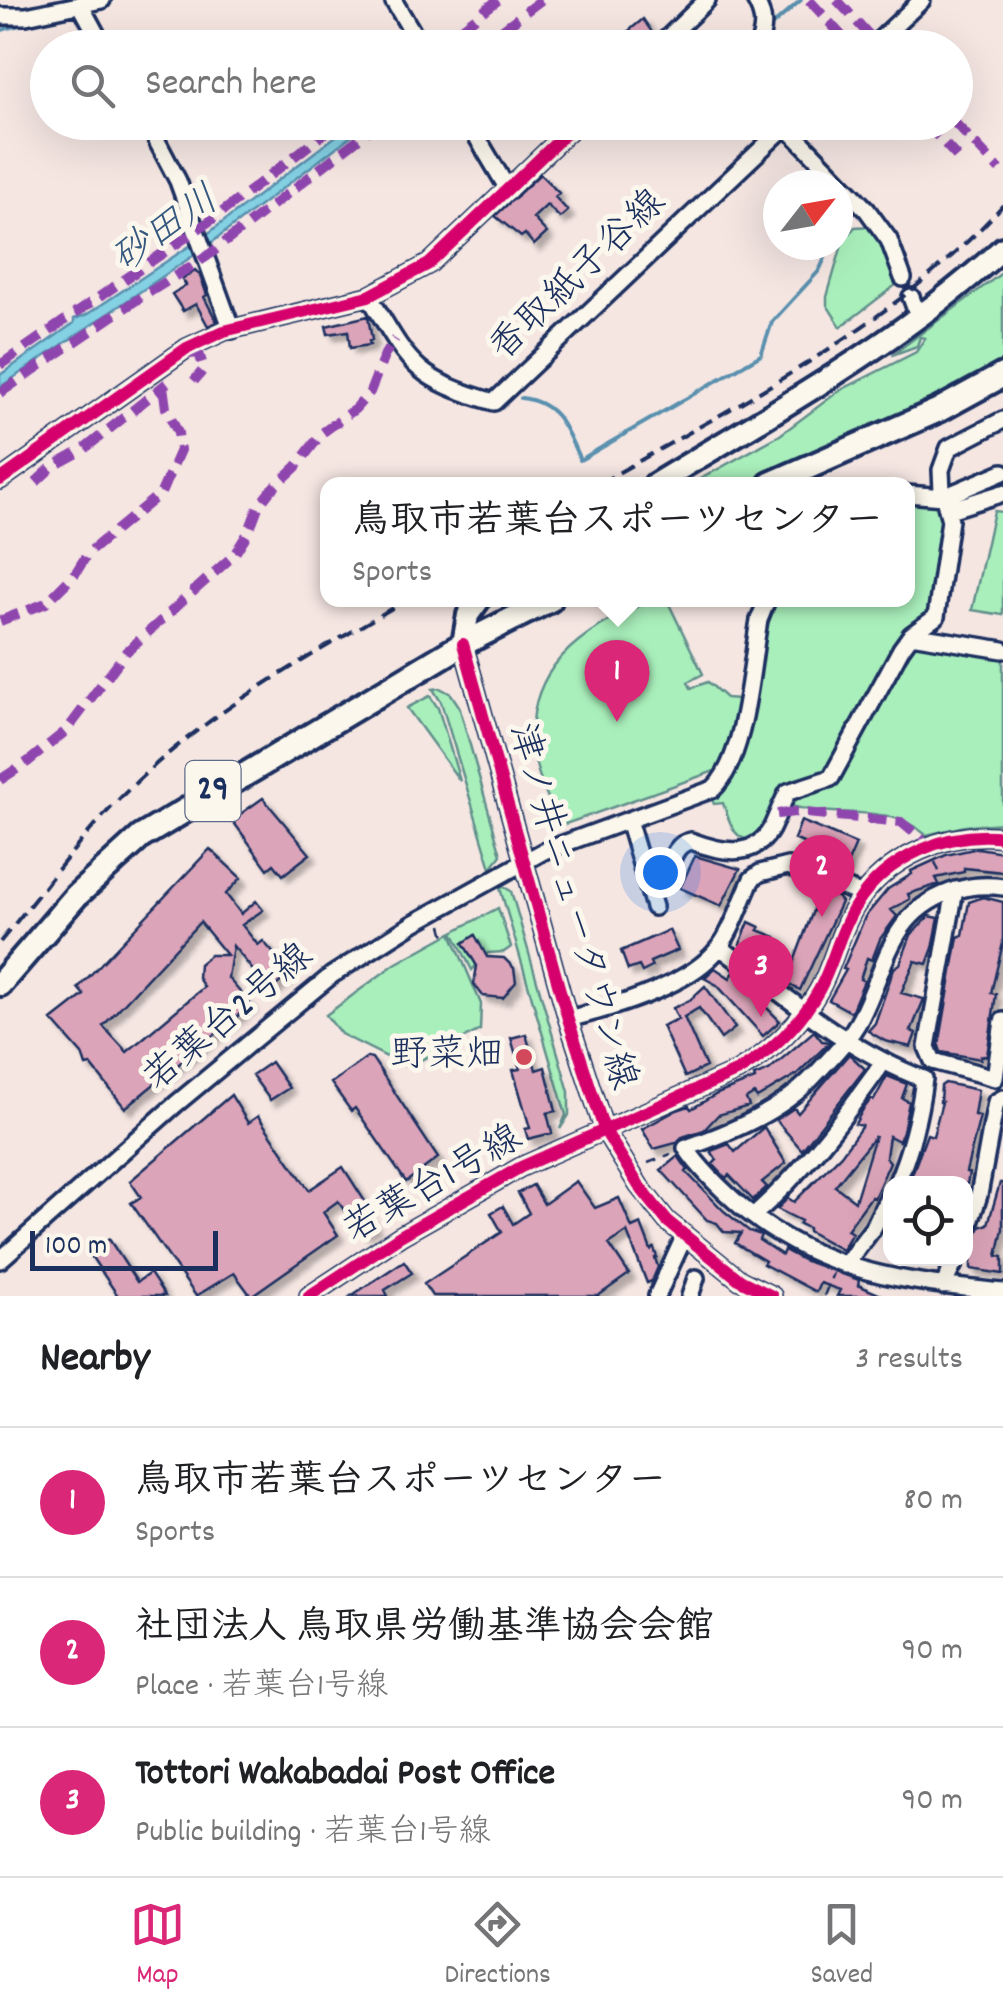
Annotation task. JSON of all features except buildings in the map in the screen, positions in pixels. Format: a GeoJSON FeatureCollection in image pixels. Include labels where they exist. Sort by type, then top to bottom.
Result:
{"type":"FeatureCollection","features":[{"type":"Feature","properties":{"kind":"highway"},"geometry":{"type":"LineString","coordinates":[[786,477],[939,410],[1003,375]]}},
{"type":"Feature","properties":{"kind":"highway","name":"29"},"geometry":{"type":"LineString","coordinates":[[0,984],[76,896],[140,837],[463,644],[536,607]]}},
{"type":"Feature","properties":{"kind":"main road"},"geometry":{"type":"LineString","coordinates":[[666,477],[890,338],[964,283],[1003,248]]}},
{"type":"Feature","properties":{"kind":"main road"},"geometry":{"type":"LineString","coordinates":[[463,644],[473,607]]}},
{"type":"Feature","properties":{"kind":"street"},"geometry":{"type":"LineString","coordinates":[[0,16],[26,16],[102,0]]}},
{"type":"Feature","properties":{"kind":"street"},"geometry":{"type":"LineString","coordinates":[[393,0],[411,30]]}},
{"type":"Feature","properties":{"kind":"street"},"geometry":{"type":"LineString","coordinates":[[676,30],[707,0]]}},
{"type":"Feature","properties":{"kind":"street"},"geometry":{"type":"LineString","coordinates":[[755,0],[762,30]]}},
{"type":"Feature","properties":{"kind":"street"},"geometry":{"type":"LineString","coordinates":[[889,30],[922,0]]}},
{"type":"Feature","properties":{"kind":"street"},"geometry":{"type":"LineString","coordinates":[[80,4],[94,30]]}},
{"type":"Feature","properties":{"kind":"street"},"geometry":{"type":"LineString","coordinates":[[157,140],[201,243],[232,330]]}},
{"type":"Feature","properties":{"kind":"street"},"geometry":{"type":"LineString","coordinates":[[479,140],[509,191]]}},
{"type":"Feature","properties":{"kind":"street"},"geometry":{"type":"LineString","coordinates":[[0,480],[188,348],[232,330],[369,296],[429,264],[560,140]]}},
{"type":"Feature","properties":{"kind":"street","name":"香取紙子谷線"},"geometry":{"type":"LineString","coordinates":[[369,296],[408,360],[447,387],[494,402],[769,140]]}},
{"type":"Feature","properties":{"kind":"street"},"geometry":{"type":"LineString","coordinates":[[801,140],[867,210],[888,240],[903,278]]}},
{"type":"Feature","properties":{"kind":"street"},"geometry":{"type":"LineString","coordinates":[[648,885],[665,878],[677,848],[685,842],[732,852],[756,846],[771,829],[788,792],[830,778],[911,635],[936,617],[950,520],[941,470],[949,448],[1003,420]]}},
{"type":"Feature","properties":{"kind":"street"},"geometry":{"type":"LineString","coordinates":[[946,503],[1003,472]]}},
{"type":"Feature","properties":{"kind":"street"},"geometry":{"type":"LineString","coordinates":[[915,496],[946,503],[1003,493]]}},
{"type":"Feature","properties":{"kind":"street","name":"若葉台2号線"},"geometry":{"type":"LineString","coordinates":[[0,1260],[176,1104],[332,975],[524,860],[705,794],[725,778],[736,752],[764,607]]}},
{"type":"Feature","properties":{"kind":"street"},"geometry":{"type":"LineString","coordinates":[[911,635],[1003,650]]}},
{"type":"Feature","properties":{"kind":"street","name":"津ノ井ニュータウン線"},"geometry":{"type":"LineString","coordinates":[[463,644],[568,1019],[604,1129],[639,1186],[668,1222],[740,1280],[772,1296]]}},
{"type":"Feature","properties":{"kind":"street"},"geometry":{"type":"LineString","coordinates":[[628,820],[654,907]]}},
{"type":"Feature","properties":{"kind":"street","name":"若葉台1号線"},"geometry":{"type":"LineString","coordinates":[[309,1296],[464,1198],[604,1129],[738,1072],[767,1054],[818,992],[863,895],[898,864],[936,843],[970,836],[1003,838]]}},
{"type":"Feature","properties":{"kind":"street"},"geometry":{"type":"LineString","coordinates":[[568,1019],[608,1009],[669,983],[707,960],[720,948],[752,879],[782,865],[863,895]]}},
{"type":"Feature","properties":{"kind":"street"},"geometry":{"type":"LineString","coordinates":[[1003,887],[973,885],[930,899],[900,927],[860,1021],[811,1079],[784,1102],[686,1148],[725,1193],[816,1256],[882,1276],[1003,1292]]}},
{"type":"Feature","properties":{"kind":"street"},"geometry":{"type":"LineString","coordinates":[[951,892],[926,1047],[933,1060],[995,1078],[1003,1022]]}},
{"type":"Feature","properties":{"kind":"street"},"geometry":{"type":"LineString","coordinates":[[720,948],[882,1064],[924,1080],[920,1113],[899,1176]]}},
{"type":"Feature","properties":{"kind":"street"},"geometry":{"type":"LineString","coordinates":[[753,1216],[782,1191],[833,1133],[882,1064]]}},
{"type":"Feature","properties":{"kind":"street"},"geometry":{"type":"LineString","coordinates":[[973,1214],[996,1102],[1003,1098]]}},
{"type":"Feature","properties":{"kind":"street"},"geometry":{"type":"LineString","coordinates":[[841,1264],[873,1228],[883,1208]]}},
{"type":"Feature","properties":{"kind":"street"},"geometry":{"type":"LineString","coordinates":[[656,1296],[684,1236]]}},
{"type":"Feature","properties":{"kind":"street"},"geometry":{"type":"LineString","coordinates":[[944,1286],[954,1266]]}},
{"type":"Feature","properties":{"kind":"street"},"geometry":{"type":"LineString","coordinates":[[690,1296],[696,1278]]}},
{"type":"Feature","properties":{"kind":"path"},"geometry":{"type":"LineString","coordinates":[[932,855],[951,892]]}},
{"type":"Feature","properties":{"kind":"path"},"geometry":{"type":"LineString","coordinates":[[648,1163],[686,1148]]}},
{"type":"Feature","properties":{"kind":"path"},"geometry":{"type":"LineString","coordinates":[[824,1296],[841,1264]]}},
{"type":"Feature","properties":{"kind":"green space"},"geometry":{"type":"Polygon","coordinates":[[[873,226],[901,281],[841,327],[827,305],[827,297],[838,260],[853,260],[855,227],[873,226]]]}},
{"type":"Feature","properties":{"kind":"green space"},"geometry":{"type":"Polygon","coordinates":[[[1003,272],[1003,360],[959,385],[762,477],[704,477],[780,435],[839,391],[916,352],[925,338],[920,337],[917,346],[892,355],[1003,272]]]}},
{"type":"Feature","properties":{"kind":"green space"},"geometry":{"type":"Polygon","coordinates":[[[915,498],[935,500],[946,510],[928,620],[828,774],[791,786],[759,840],[738,835],[723,803],[714,804],[710,795],[717,791],[767,607],[915,607],[915,498]]]}},
{"type":"Feature","properties":{"kind":"green space"},"geometry":{"type":"Polygon","coordinates":[[[994,511],[1003,512],[1003,615],[972,610],[994,511]]]}},
{"type":"Feature","properties":{"kind":"green space"},"geometry":{"type":"Polygon","coordinates":[[[637,607],[670,607],[703,674],[688,682],[691,688],[708,682],[726,698],[738,699],[723,768],[560,826],[535,760],[532,729],[536,701],[560,658],[601,625],[637,607]]]}},
{"type":"Feature","properties":{"kind":"green space"},"geometry":{"type":"Polygon","coordinates":[[[912,641],[1003,654],[1003,823],[926,835],[911,824],[877,814],[825,812],[789,805],[788,798],[827,787],[912,641]]]}},
{"type":"Feature","properties":{"kind":"green space"},"geometry":{"type":"Polygon","coordinates":[[[433,689],[451,694],[459,706],[501,855],[491,868],[441,702],[433,689]]]}},
{"type":"Feature","properties":{"kind":"green space"},"geometry":{"type":"Polygon","coordinates":[[[430,696],[438,708],[460,781],[407,708],[430,696]]]}},
{"type":"Feature","properties":{"kind":"green space"},"geometry":{"type":"Polygon","coordinates":[[[500,888],[511,891],[569,1092],[569,1115],[560,1129],[566,1115],[500,888]]]}},
{"type":"Feature","properties":{"kind":"green space"},"geometry":{"type":"Polygon","coordinates":[[[498,908],[511,947],[504,952],[488,953],[472,970],[453,932],[498,908]]]}},
{"type":"Feature","properties":{"kind":"green space"},"geometry":{"type":"Polygon","coordinates":[[[451,933],[481,1004],[480,1030],[407,1067],[341,1034],[326,1015],[395,964],[451,933]]]}},
{"type":"Feature","properties":{"kind":"water"},"geometry":{"type":"Polygon","coordinates":[[[331,140],[346,140],[206,247],[0,387],[0,375],[74,323],[74,319],[86,315],[206,235],[331,140]]]}},
{"type":"Feature","properties":{"kind":"waterway"},"geometry":{"type":"LineString","coordinates":[[384,0],[395,17]]}},
{"type":"Feature","properties":{"kind":"waterway"},"geometry":{"type":"LineString","coordinates":[[768,29],[801,0]]}},
{"type":"Feature","properties":{"kind":"waterway"},"geometry":{"type":"LineString","coordinates":[[0,31],[63,15]]}},
{"type":"Feature","properties":{"kind":"waterway"},"geometry":{"type":"LineString","coordinates":[[537,351],[759,140]]}},
{"type":"Feature","properties":{"kind":"waterway"},"geometry":{"type":"LineString","coordinates":[[853,212],[856,207]]}},
{"type":"Feature","properties":{"kind":"waterway"},"geometry":{"type":"LineString","coordinates":[[521,398],[552,411],[580,460],[761,355],[772,322],[819,271],[824,260]]}},
{"type":"Feature","properties":{"kind":"waterway"},"geometry":{"type":"LineString","coordinates":[[402,363],[421,379]]}},
{"type":"Feature","properties":{"kind":"railway"},"geometry":{"type":"LineString","coordinates":[[611,477],[760,392],[864,325],[960,249],[1003,205]]}},
{"type":"Feature","properties":{"kind":"railway"},"geometry":{"type":"LineString","coordinates":[[0,942],[106,813],[175,748],[271,680],[394,607]]}},
{"type":"Feature","properties":{"kind":"marked path"},"geometry":{"type":"LineString","coordinates":[[459,30],[498,0]]}},
{"type":"Feature","properties":{"kind":"marked path"},"geometry":{"type":"LineString","coordinates":[[502,30],[541,0]]}},
{"type":"Feature","properties":{"kind":"marked path"},"geometry":{"type":"LineString","coordinates":[[809,0],[836,30]]}},
{"type":"Feature","properties":{"kind":"marked path"},"geometry":{"type":"LineString","coordinates":[[837,0],[864,30]]}},
{"type":"Feature","properties":{"kind":"marked path"},"geometry":{"type":"LineString","coordinates":[[0,365],[217,216],[316,140]]}},
{"type":"Feature","properties":{"kind":"marked path"},"geometry":{"type":"LineString","coordinates":[[0,393],[206,257],[357,140]]}},
{"type":"Feature","properties":{"kind":"marked path"},"geometry":{"type":"LineString","coordinates":[[941,140],[957,157]]}},
{"type":"Feature","properties":{"kind":"marked path"},"geometry":{"type":"LineString","coordinates":[[971,140],[1000,170]]}},
{"type":"Feature","properties":{"kind":"marked path"},"geometry":{"type":"LineString","coordinates":[[0,780],[67,730],[126,652],[234,555],[271,490],[296,467],[322,433],[355,409],[370,392],[395,339]]}},
{"type":"Feature","properties":{"kind":"marked path"},"geometry":{"type":"LineString","coordinates":[[189,354],[199,353],[204,369],[194,381]]}},
{"type":"Feature","properties":{"kind":"marked path"},"geometry":{"type":"LineString","coordinates":[[36,482],[167,383]]}},
{"type":"Feature","properties":{"kind":"marked path"},"geometry":{"type":"LineString","coordinates":[[0,621],[46,603],[75,574],[88,553],[161,493],[180,450],[163,386]]}},
{"type":"Feature","properties":{"kind":"marked path"},"geometry":{"type":"LineString","coordinates":[[777,814],[795,812],[901,822],[923,840]]}},
{"type":"Feature","properties":{"kind":"cycle path"},"geometry":{"type":"LineString","coordinates":[[0,480],[187,348],[224,331],[369,296],[429,264],[559,140]]}},
{"type":"Feature","properties":{"kind":"cycle path"},"geometry":{"type":"LineString","coordinates":[[463,644],[568,1019],[604,1129],[639,1186],[667,1221],[740,1280],[772,1296]]}},
{"type":"Feature","properties":{"kind":"cycle path"},"geometry":{"type":"LineString","coordinates":[[309,1296],[400,1236],[521,1167],[738,1071],[773,1046],[803,1015],[824,980],[850,915],[884,873],[920,850],[940,843],[1003,837]]}},
{"type":"Feature","properties":{"kind":"place","name":"鳥取市若葉台スポーツセンター"},"geometry":{"type":"Point","coordinates":[617,722]}},
{"type":"Feature","properties":{"kind":"place","name":"社団法人 鳥取県労働基準協会会館"},"geometry":{"type":"Point","coordinates":[822,917]}},
{"type":"Feature","properties":{"kind":"place","name":"Tottori Wakabadai Post Office"},"geometry":{"type":"Point","coordinates":[761,1017]}},
{"type":"Feature","properties":{"kind":"place","name":"野菜畑"},"geometry":{"type":"Point","coordinates":[524,1057]}},
{"type":"Feature","properties":{"kind":"water label","name":"砂田川"},"geometry":{"type":"Point","coordinates":[167,232]}}]}
